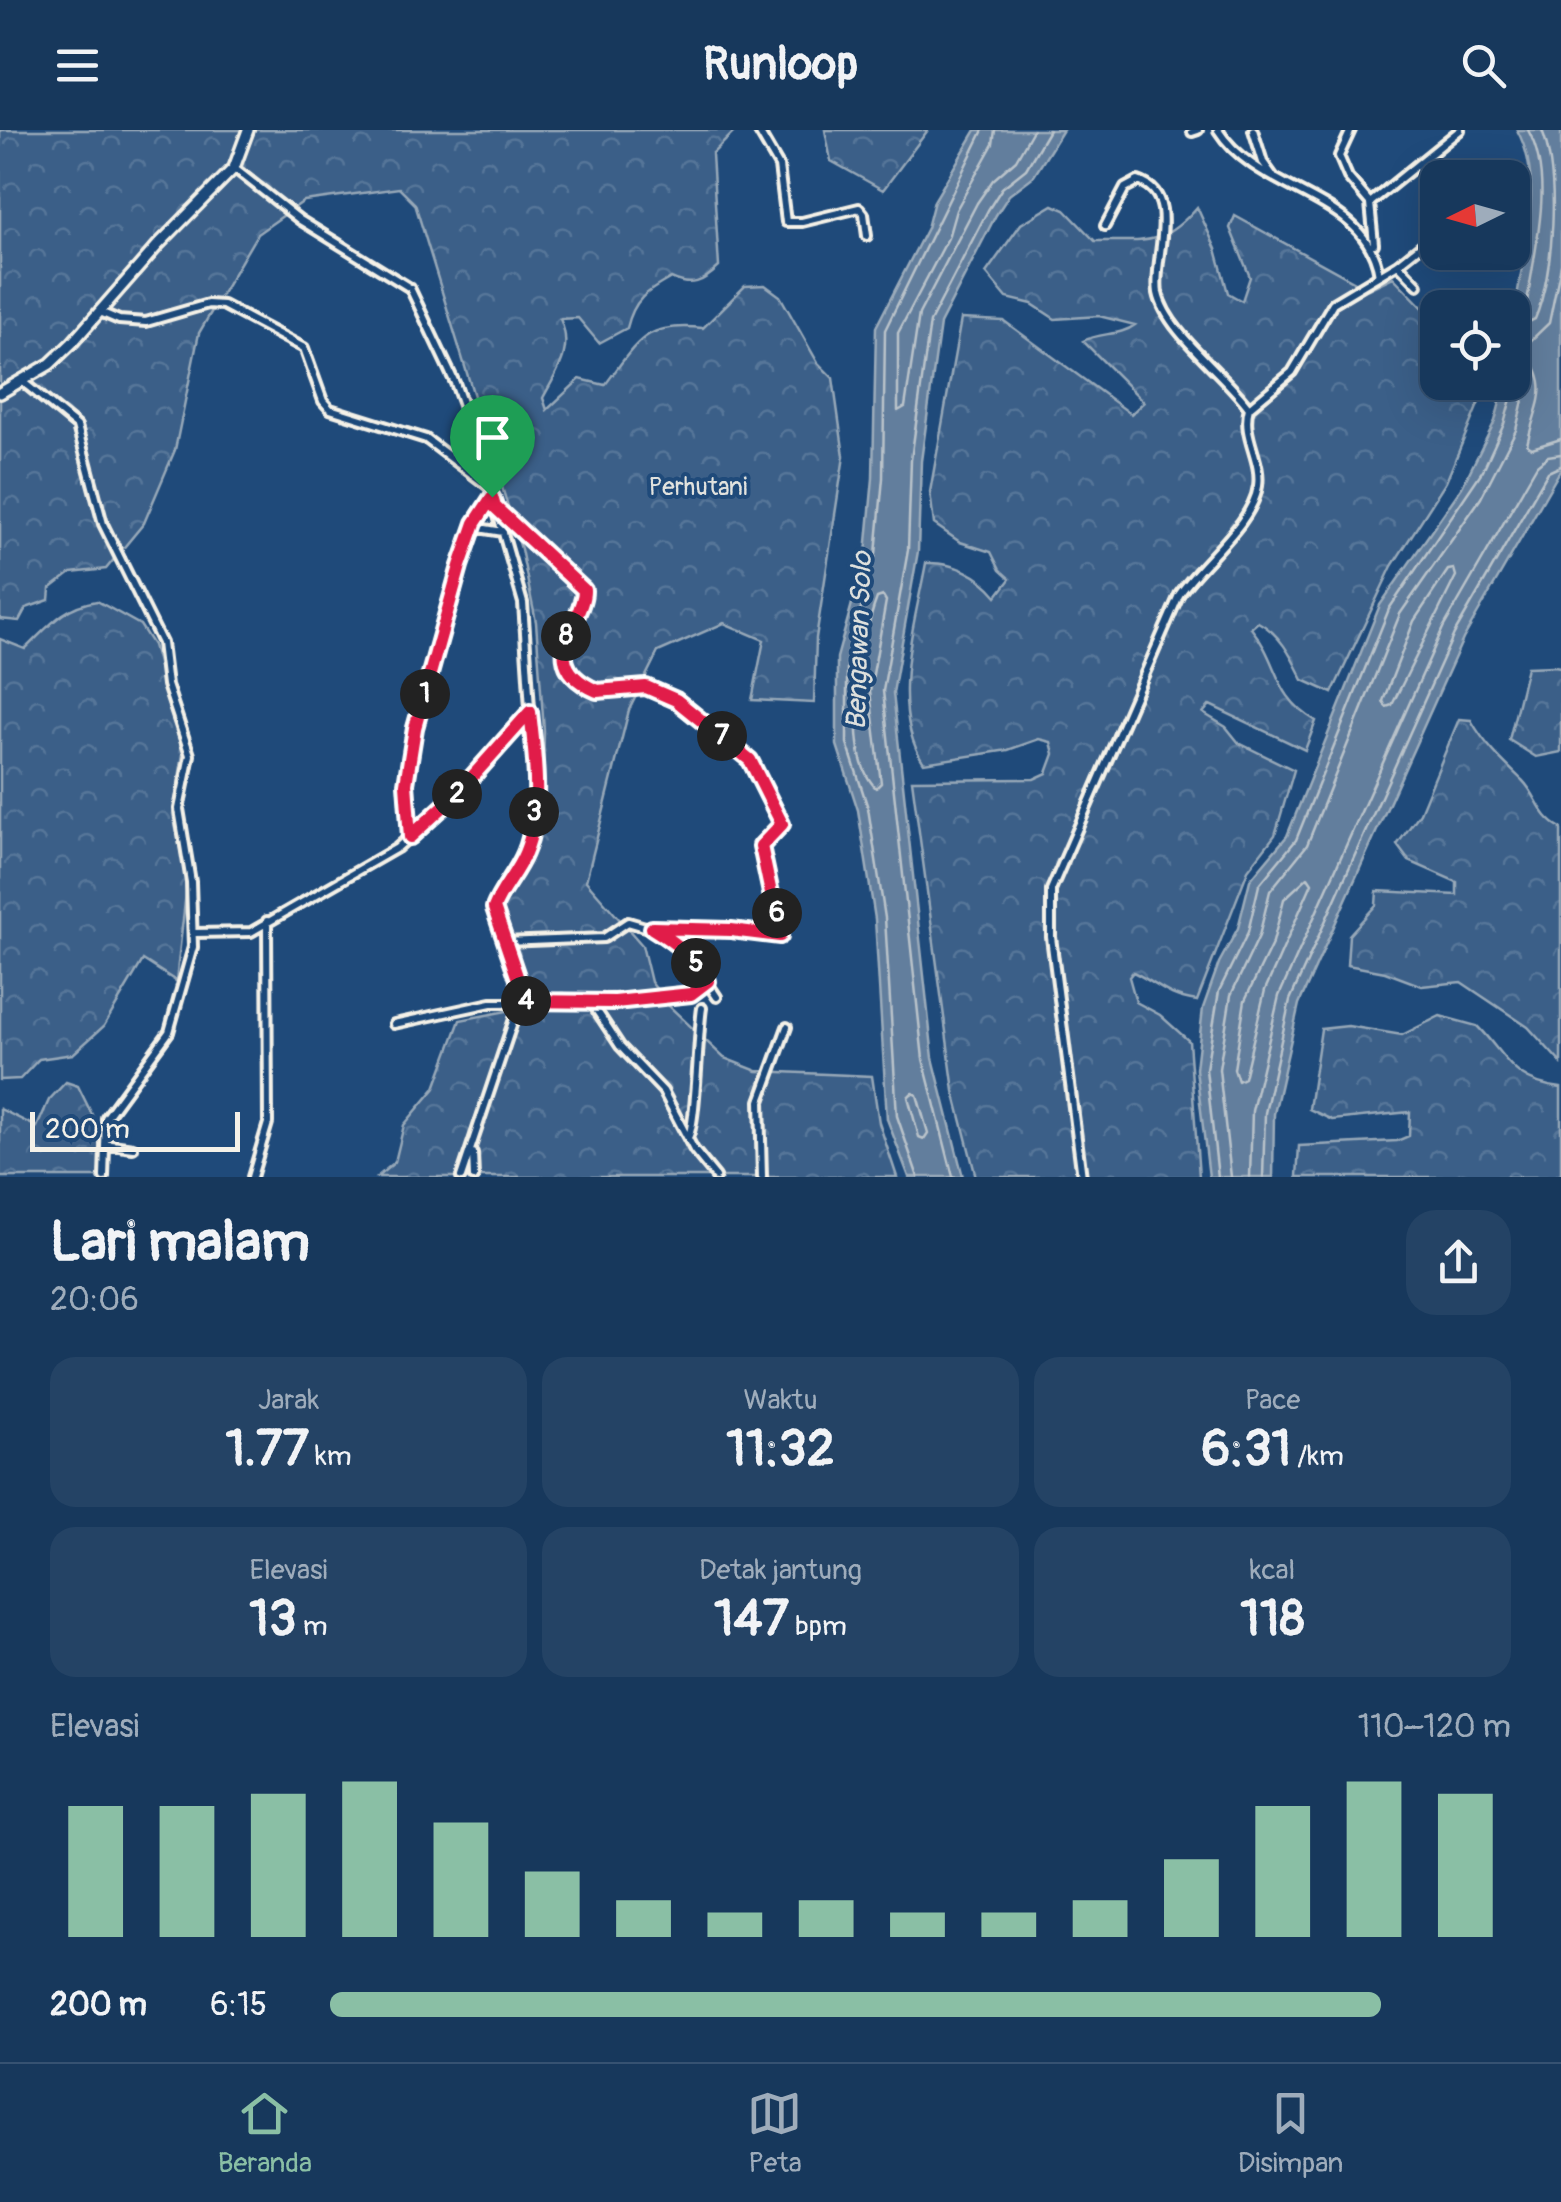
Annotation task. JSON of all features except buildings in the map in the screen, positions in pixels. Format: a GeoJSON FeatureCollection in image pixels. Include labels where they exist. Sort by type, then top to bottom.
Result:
{"type":"FeatureCollection","features":[{"type":"Feature","properties":{"kind":"street"},"geometry":{"type":"LineString","coordinates":[[0,394],[23,382],[72,344],[234,168],[248,130]]}},
{"type":"Feature","properties":{"kind":"street"},"geometry":{"type":"LineString","coordinates":[[758,130],[779,166],[786,222],[802,222],[858,208],[867,236]]}},
{"type":"Feature","properties":{"kind":"street"},"geometry":{"type":"LineString","coordinates":[[1218,130],[1238,158],[1280,184],[1328,205],[1376,250]]}},
{"type":"Feature","properties":{"kind":"street"},"geometry":{"type":"LineString","coordinates":[[1253,130],[1263,162],[1280,184]]}},
{"type":"Feature","properties":{"kind":"street"},"geometry":{"type":"LineString","coordinates":[[1351,130],[1339,156],[1348,176],[1370,203]]}},
{"type":"Feature","properties":{"kind":"street"},"geometry":{"type":"LineString","coordinates":[[1380,275],[1368,216],[1370,203],[1460,130]]}},
{"type":"Feature","properties":{"kind":"street"},"geometry":{"type":"LineString","coordinates":[[234,168],[300,220],[410,288],[459,393],[523,603],[535,804],[526,851],[494,908],[519,982],[520,1001],[461,1177]]}},
{"type":"Feature","properties":{"kind":"street"},"geometry":{"type":"LineString","coordinates":[[1082,1177],[1051,938],[1052,890],[1177,600],[1201,565],[1248,515],[1258,474],[1248,441],[1249,408],[1227,378],[1184,336],[1162,305],[1157,250],[1164,213],[1150,188],[1141,182],[1127,186],[1105,226]]}},
{"type":"Feature","properties":{"kind":"street"},"geometry":{"type":"LineString","coordinates":[[1249,408],[1292,372],[1330,306],[1420,246]]}},
{"type":"Feature","properties":{"kind":"street"},"geometry":{"type":"LineString","coordinates":[[1398,264],[1418,285]]}},
{"type":"Feature","properties":{"kind":"street"},"geometry":{"type":"LineString","coordinates":[[99,311],[135,322],[208,304],[229,307],[300,344],[330,409],[426,439],[488,486]]}},
{"type":"Feature","properties":{"kind":"street"},"geometry":{"type":"LineString","coordinates":[[23,382],[77,426],[101,518],[162,643],[166,685],[190,755],[179,810],[196,933],[169,1032],[150,1063],[111,1106],[104,1177]]}},
{"type":"Feature","properties":{"kind":"street"},"geometry":{"type":"LineString","coordinates":[[410,837],[406,784],[415,728],[473,527],[492,497]]}},
{"type":"Feature","properties":{"kind":"street"},"geometry":{"type":"LineString","coordinates":[[495,507],[584,590],[565,638],[568,661],[576,676],[597,691],[646,687],[676,700],[750,760],[782,824],[761,846],[780,936],[652,928],[626,922],[604,938],[504,942]]}},
{"type":"Feature","properties":{"kind":"street"},"geometry":{"type":"LineString","coordinates":[[473,527],[503,532]]}},
{"type":"Feature","properties":{"kind":"street"},"geometry":{"type":"LineString","coordinates":[[196,933],[239,935],[317,898],[410,837],[456,795],[530,712]]}},
{"type":"Feature","properties":{"kind":"street"},"geometry":{"type":"LineString","coordinates":[[252,1177],[268,1123],[267,921]]}},
{"type":"Feature","properties":{"kind":"street"},"geometry":{"type":"LineString","coordinates":[[652,928],[682,949],[717,997]]}},
{"type":"Feature","properties":{"kind":"street"},"geometry":{"type":"LineString","coordinates":[[394,1024],[520,1001],[591,1002],[694,994],[708,981]]}},
{"type":"Feature","properties":{"kind":"street"},"geometry":{"type":"LineString","coordinates":[[591,1002],[620,1046],[663,1092],[688,1138],[716,1177]]}},
{"type":"Feature","properties":{"kind":"street"},"geometry":{"type":"LineString","coordinates":[[688,1138],[694,1126],[694,1074],[702,1008]]}},
{"type":"Feature","properties":{"kind":"street"},"geometry":{"type":"LineString","coordinates":[[762,1177],[760,1101],[787,1027]]}},
{"type":"Feature","properties":{"kind":"street"},"geometry":{"type":"LineString","coordinates":[[105,1144],[133,1148]]}},
{"type":"Feature","properties":{"kind":"street"},"geometry":{"type":"LineString","coordinates":[[472,1152],[474,1177]]}},
{"type":"Feature","properties":{"kind":"green space","name":"Perhutani"},"geometry":{"type":"Polygon","coordinates":[[[0,130],[750,130],[734,132],[712,154],[719,267],[697,282],[671,278],[655,288],[637,303],[627,328],[599,343],[578,318],[560,319],[565,350],[543,398],[547,410],[580,379],[605,385],[645,337],[668,328],[703,328],[745,286],[765,285],[780,296],[818,363],[833,378],[844,456],[816,638],[814,703],[752,700],[764,640],[724,623],[658,652],[629,710],[586,881],[642,945],[651,982],[669,1006],[724,1058],[757,1071],[872,1076],[879,1123],[897,1177],[377,1177],[395,1162],[404,1125],[435,1088],[460,1020],[527,1007],[528,992],[501,909],[541,832],[544,731],[536,622],[521,549],[415,204],[399,188],[304,201],[257,234],[199,333],[175,450],[144,523],[106,569],[71,573],[50,589],[49,600],[26,608],[19,621],[0,619],[0,130]]]}},
{"type":"Feature","properties":{"kind":"green space"},"geometry":{"type":"Polygon","coordinates":[[[825,130],[928,130],[883,190],[831,161],[825,130]]]}},
{"type":"Feature","properties":{"kind":"green space"},"geometry":{"type":"Polygon","coordinates":[[[1053,205],[1065,210],[1095,241],[1140,241],[1163,236],[1197,207],[1216,249],[1228,293],[1242,301],[1250,277],[1230,228],[1235,216],[1368,289],[1393,277],[1420,305],[1420,400],[1480,400],[1446,482],[1392,566],[1332,693],[1303,680],[1285,647],[1266,627],[1258,622],[1251,628],[1291,700],[1316,721],[1305,750],[1210,705],[1203,713],[1226,727],[1239,743],[1294,770],[1275,835],[1248,870],[1197,1001],[1170,993],[1133,972],[1129,977],[1136,1002],[1160,1015],[1189,1041],[1199,1177],[976,1177],[954,1091],[912,780],[1034,779],[1047,773],[1054,754],[1051,742],[1039,739],[1008,750],[924,763],[913,741],[906,692],[907,665],[926,563],[965,571],[997,596],[1010,579],[991,552],[960,542],[934,524],[930,492],[961,319],[1004,321],[1131,414],[1144,402],[1083,341],[1135,325],[1099,316],[1055,319],[1032,304],[1007,298],[986,273],[1021,224],[1053,205]]]}},
{"type":"Feature","properties":{"kind":"green space"},"geometry":{"type":"Polygon","coordinates":[[[97,601],[140,625],[153,645],[183,754],[173,814],[187,884],[176,981],[143,960],[104,1026],[73,1054],[39,1059],[20,1079],[0,1080],[0,639],[25,649],[66,612],[97,601]]]}},
{"type":"Feature","properties":{"kind":"green space"},"geometry":{"type":"Polygon","coordinates":[[[1527,667],[1561,667],[1561,752],[1536,757],[1509,740],[1527,667]]]}},
{"type":"Feature","properties":{"kind":"green space"},"geometry":{"type":"Polygon","coordinates":[[[1459,719],[1471,720],[1488,745],[1528,786],[1548,818],[1561,828],[1561,1063],[1528,1027],[1461,982],[1422,986],[1385,972],[1347,965],[1349,935],[1376,905],[1377,891],[1457,895],[1457,882],[1409,861],[1397,845],[1420,813],[1459,719]]]}},
{"type":"Feature","properties":{"kind":"green space"},"geometry":{"type":"Polygon","coordinates":[[[1440,1016],[1477,1026],[1520,1074],[1561,1088],[1561,1177],[1297,1177],[1299,1146],[1397,1141],[1409,1136],[1410,1112],[1332,1120],[1309,1109],[1321,1029],[1348,1026],[1402,1035],[1440,1016]]]}},
{"type":"Feature","properties":{"kind":"green space"},"geometry":{"type":"Polygon","coordinates":[[[66,1082],[78,1086],[102,1135],[99,1177],[0,1177],[0,1109],[37,1127],[49,1100],[66,1082]]]}},
{"type":"Feature","properties":{"kind":"water","name":"Bengawan Solo"},"geometry":{"type":"Polygon","coordinates":[[[976,130],[1063,130],[1034,176],[1009,195],[996,215],[940,324],[921,461],[918,551],[893,693],[933,1058],[963,1177],[909,1177],[887,1119],[875,919],[858,810],[837,745],[837,658],[866,553],[873,478],[876,327],[927,228],[934,201],[976,130]]]}},
{"type":"Feature","properties":{"kind":"water"},"geometry":{"type":"Polygon","coordinates":[[[1517,130],[1561,130],[1561,469],[1463,639],[1299,1004],[1274,1114],[1273,1177],[1209,1177],[1196,1069],[1203,1008],[1219,963],[1238,928],[1250,880],[1287,836],[1380,605],[1462,487],[1495,421],[1501,400],[1530,400],[1530,290],[1518,290],[1522,270],[1530,270],[1530,160],[1517,130]]]}},
{"type":"Feature","properties":{"kind":"route"},"geometry":{"type":"LineString","coordinates":[[492,497],[495,507],[584,590],[584,600],[565,638],[568,661],[576,676],[597,691],[617,686],[646,687],[676,700],[750,760],[782,824],[761,846],[780,936],[652,928],[682,949],[703,972],[708,981],[696,992],[615,1002],[520,1001],[519,982],[494,908],[526,851],[533,824],[535,783],[530,712],[456,795],[410,837],[406,784],[415,728],[460,566],[475,523],[492,497]]}}]}
